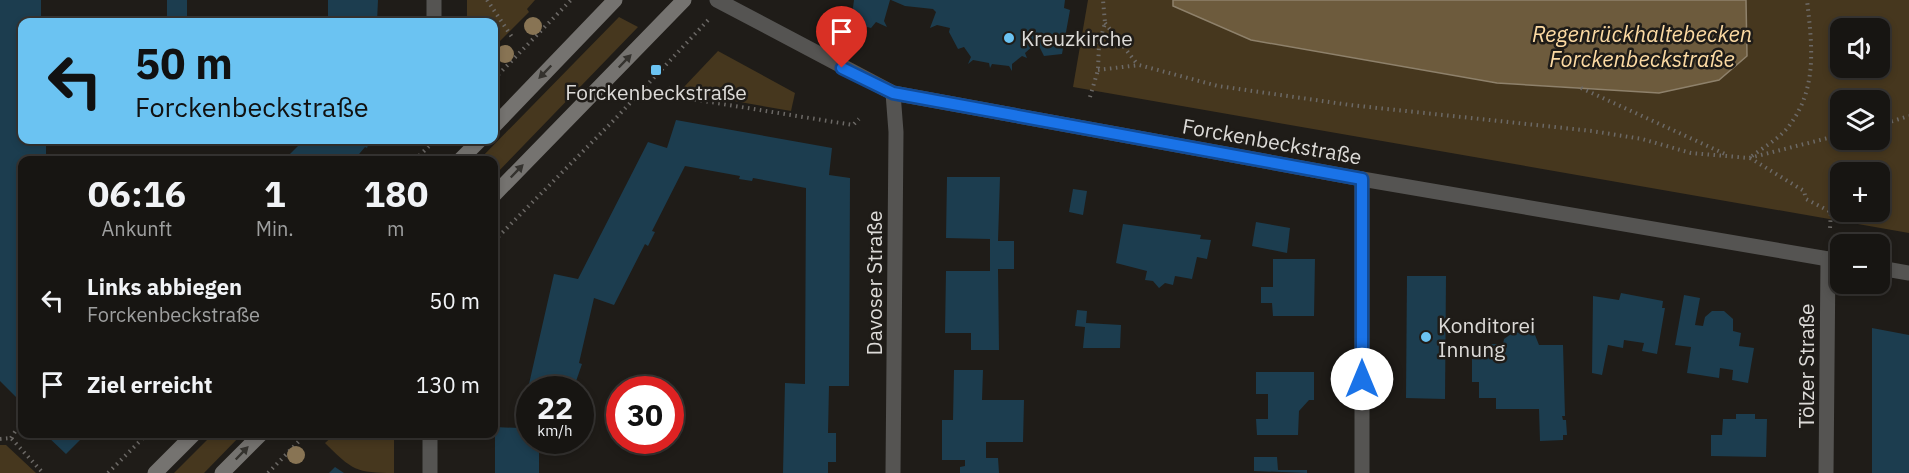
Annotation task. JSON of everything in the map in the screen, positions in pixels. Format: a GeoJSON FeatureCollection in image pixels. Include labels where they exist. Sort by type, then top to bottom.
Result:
{"type":"FeatureCollection","features":[{"type":"Feature","properties":{"kind":"main road"},"geometry":{"type":"LineString","coordinates":[[498,122],[615,0]]}},
{"type":"Feature","properties":{"kind":"main road"},"geometry":{"type":"LineString","coordinates":[[498,191],[684,0]]}},
{"type":"Feature","properties":{"kind":"main road"},"geometry":{"type":"LineString","coordinates":[[464,156],[476,144]]}},
{"type":"Feature","properties":{"kind":"main road"},"geometry":{"type":"LineString","coordinates":[[155,473],[190,438]]}},
{"type":"Feature","properties":{"kind":"main road"},"geometry":{"type":"LineString","coordinates":[[222,473],[257,438]]}},
{"type":"Feature","properties":{"kind":"street"},"geometry":{"type":"LineString","coordinates":[[434,0],[434,18]]}},
{"type":"Feature","properties":{"kind":"street","name":"Forckenbeckstraße"},"geometry":{"type":"LineString","coordinates":[[720,2],[893,93],[1362,179],[1830,259]]}},
{"type":"Feature","properties":{"kind":"street","name":"Davoser Straße"},"geometry":{"type":"LineString","coordinates":[[893,93],[896,132],[893,473]]}},
{"type":"Feature","properties":{"kind":"street"},"geometry":{"type":"LineString","coordinates":[[1362,179],[1362,473]]}},
{"type":"Feature","properties":{"kind":"street"},"geometry":{"type":"LineString","coordinates":[[1890,270],[1909,273]]}},
{"type":"Feature","properties":{"kind":"street","name":"Tölzer Straße"},"geometry":{"type":"LineString","coordinates":[[1826,473],[1833,294]]}},
{"type":"Feature","properties":{"kind":"street"},"geometry":{"type":"LineString","coordinates":[[430,438],[430,473]]}},
{"type":"Feature","properties":{"kind":"path"},"geometry":{"type":"LineString","coordinates":[[487,0],[512,37]]}},
{"type":"Feature","properties":{"kind":"path"},"geometry":{"type":"LineString","coordinates":[[498,75],[571,0]]}},
{"type":"Feature","properties":{"kind":"path"},"geometry":{"type":"LineString","coordinates":[[1090,98],[1098,70],[1099,45],[1105,22],[1103,0]]}},
{"type":"Feature","properties":{"kind":"path"},"geometry":{"type":"LineString","coordinates":[[1749,158],[1788,128],[1809,92],[1813,56],[1807,0]]}},
{"type":"Feature","properties":{"kind":"path"},"geometry":{"type":"LineString","coordinates":[[498,237],[616,118],[720,2]]}},
{"type":"Feature","properties":{"kind":"path"},"geometry":{"type":"LineString","coordinates":[[1105,22],[1139,65]]}},
{"type":"Feature","properties":{"kind":"path"},"geometry":{"type":"LineString","coordinates":[[1098,70],[1139,65],[1228,87],[1350,105],[1592,131],[1642,140],[1691,153],[1749,158],[1830,138]]}},
{"type":"Feature","properties":{"kind":"path"},"geometry":{"type":"LineString","coordinates":[[668,88],[679,97],[853,125],[859,119]]}},
{"type":"Feature","properties":{"kind":"path"},"geometry":{"type":"LineString","coordinates":[[1581,88],[1729,156]]}},
{"type":"Feature","properties":{"kind":"path"},"geometry":{"type":"LineString","coordinates":[[1890,122],[1909,116]]}},
{"type":"Feature","properties":{"kind":"path"},"geometry":{"type":"LineString","coordinates":[[419,156],[431,144]]}},
{"type":"Feature","properties":{"kind":"path"},"geometry":{"type":"LineString","coordinates":[[1749,158],[1804,191],[1806,199],[1831,212],[1830,228]]}},
{"type":"Feature","properties":{"kind":"path"},"geometry":{"type":"LineString","coordinates":[[0,439],[10,438],[18,427]]}},
{"type":"Feature","properties":{"kind":"path"},"geometry":{"type":"LineString","coordinates":[[10,438],[44,473]]}},
{"type":"Feature","properties":{"kind":"path"},"geometry":{"type":"LineString","coordinates":[[108,473],[143,438]]}},
{"type":"Feature","properties":{"kind":"path"},"geometry":{"type":"LineString","coordinates":[[268,473],[302,438]]}},
{"type":"Feature","properties":{"kind":"shaded area"},"geometry":{"type":"Polygon","coordinates":[[[467,0],[535,0],[527,9],[529,12],[498,43],[498,18],[467,18],[467,0]]]}},
{"type":"Feature","properties":{"kind":"shaded area"},"geometry":{"type":"Polygon","coordinates":[[[1088,0],[1173,0],[1174,6],[1251,40],[1497,83],[1600,90],[1747,56],[1746,0],[1909,0],[1909,233],[1846,222],[1890,222],[1890,162],[1830,162],[1830,219],[1073,87],[1088,0]]]}},
{"type":"Feature","properties":{"kind":"shaded area"},"geometry":{"type":"Polygon","coordinates":[[[619,17],[638,27],[498,172],[498,156],[483,156],[495,144],[498,144],[498,141],[619,17]]]}},
{"type":"Feature","properties":{"kind":"shaded area"},"geometry":{"type":"Polygon","coordinates":[[[718,51],[795,93],[791,111],[683,92],[683,88],[718,51]]]}},
{"type":"Feature","properties":{"kind":"shaded area"},"geometry":{"type":"Polygon","coordinates":[[[209,438],[238,438],[204,473],[174,473],[209,438]]]}},
{"type":"Feature","properties":{"kind":"shaded area"},"geometry":{"type":"Polygon","coordinates":[[[331,438],[394,438],[394,473],[363,471],[355,468],[325,443],[331,438]]]}},
{"type":"Feature","properties":{"kind":"shaded area"},"geometry":{"type":"Polygon","coordinates":[[[0,445],[6,445],[36,473],[0,473],[0,445]]]}},
{"type":"Feature","properties":{"kind":"water","name":"Regenrückhaltebecken Forckenbeckstraße"},"geometry":{"type":"Polygon","coordinates":[[[1173,0],[1746,0],[1747,56],[1719,80],[1659,93],[1497,83],[1251,40],[1173,6],[1173,0]]]}},
{"type":"Feature","properties":{"kind":"building"},"geometry":{"type":"Polygon","coordinates":[[[0,0],[41,0],[41,18],[18,18],[18,144],[46,144],[46,156],[18,156],[18,399],[0,381],[0,0]]]}},
{"type":"Feature","properties":{"kind":"building"},"geometry":{"type":"Polygon","coordinates":[[[167,0],[187,0],[187,18],[167,18],[167,0]]]}},
{"type":"Feature","properties":{"kind":"building"},"geometry":{"type":"Polygon","coordinates":[[[328,0],[378,0],[377,18],[328,18],[328,0]]]}},
{"type":"Feature","properties":{"kind":"building"},"geometry":{"type":"Polygon","coordinates":[[[854,0],[890,0],[884,21],[887,27],[876,22],[871,28],[863,26],[859,20],[847,20],[852,15],[854,0]]]}},
{"type":"Feature","properties":{"kind":"building","name":"Kreuzkirche"},"geometry":{"type":"Polygon","coordinates":[[[891,0],[1065,0],[1064,8],[1070,10],[1062,54],[1044,56],[1035,44],[1025,53],[1027,58],[1022,56],[1012,64],[1012,71],[1009,66],[992,64],[990,68],[989,63],[973,60],[968,64],[971,57],[964,47],[958,49],[949,32],[950,28],[937,25],[930,28],[936,12],[933,9],[905,6],[891,0]]]}},
{"type":"Feature","properties":{"kind":"building"},"geometry":{"type":"Polygon","coordinates":[[[676,120],[832,148],[829,175],[850,178],[849,386],[829,386],[828,433],[836,433],[836,462],[828,462],[828,473],[783,473],[785,383],[805,384],[806,188],[753,178],[752,181],[739,179],[740,176],[685,166],[652,231],[655,232],[648,246],[645,244],[614,305],[594,298],[578,376],[531,376],[554,274],[578,279],[648,142],[667,148],[676,120]]]}},
{"type":"Feature","properties":{"kind":"building"},"geometry":{"type":"Polygon","coordinates":[[[300,144],[368,144],[357,156],[288,156],[300,144]]]}},
{"type":"Feature","properties":{"kind":"building"},"geometry":{"type":"Polygon","coordinates":[[[947,177],[1000,177],[998,241],[1014,241],[1014,269],[998,269],[999,350],[971,350],[971,333],[945,333],[946,271],[990,271],[990,239],[946,238],[947,177]]]}},
{"type":"Feature","properties":{"kind":"building"},"geometry":{"type":"Polygon","coordinates":[[[1073,189],[1087,191],[1083,215],[1069,212],[1073,189]]]}},
{"type":"Feature","properties":{"kind":"building"},"geometry":{"type":"Polygon","coordinates":[[[1256,222],[1290,228],[1287,253],[1252,246],[1256,222]]]}},
{"type":"Feature","properties":{"kind":"building"},"geometry":{"type":"Polygon","coordinates":[[[1123,224],[1201,235],[1200,239],[1211,240],[1207,259],[1197,257],[1192,279],[1175,276],[1173,285],[1165,283],[1159,288],[1153,281],[1145,280],[1147,271],[1116,263],[1123,224]]]}},
{"type":"Feature","properties":{"kind":"building"},"geometry":{"type":"Polygon","coordinates":[[[1273,259],[1315,259],[1314,316],[1273,316],[1272,303],[1261,303],[1261,287],[1273,287],[1273,259]]]}},
{"type":"Feature","properties":{"kind":"building","name":"Konditorei Innung"},"geometry":{"type":"Polygon","coordinates":[[[1407,276],[1446,276],[1445,399],[1406,398],[1407,276]]]}},
{"type":"Feature","properties":{"kind":"building"},"geometry":{"type":"Polygon","coordinates":[[[1621,293],[1663,301],[1662,308],[1665,308],[1657,354],[1642,351],[1644,343],[1624,340],[1623,348],[1608,345],[1602,375],[1592,373],[1593,296],[1619,300],[1621,293]]]}},
{"type":"Feature","properties":{"kind":"building"},"geometry":{"type":"Polygon","coordinates":[[[1684,295],[1700,298],[1695,325],[1703,326],[1705,317],[1712,311],[1724,311],[1733,319],[1733,331],[1741,333],[1739,346],[1754,348],[1748,383],[1732,380],[1733,370],[1720,368],[1719,378],[1687,373],[1691,347],[1675,345],[1684,295]]]}},
{"type":"Feature","properties":{"kind":"building"},"geometry":{"type":"Polygon","coordinates":[[[1077,310],[1087,311],[1086,323],[1121,325],[1120,348],[1083,348],[1085,327],[1075,326],[1077,310]]]}},
{"type":"Feature","properties":{"kind":"building"},"geometry":{"type":"Polygon","coordinates":[[[1872,328],[1909,335],[1909,473],[1872,473],[1872,328]]]}},
{"type":"Feature","properties":{"kind":"building"},"geometry":{"type":"Polygon","coordinates":[[[1514,332],[1535,335],[1539,345],[1563,345],[1565,416],[1562,416],[1563,420],[1566,420],[1567,435],[1563,435],[1563,440],[1540,441],[1539,409],[1496,409],[1496,398],[1479,398],[1479,382],[1472,382],[1472,359],[1479,359],[1479,344],[1503,344],[1504,339],[1514,332]]]}},
{"type":"Feature","properties":{"kind":"building"},"geometry":{"type":"Polygon","coordinates":[[[954,370],[983,370],[982,400],[1024,400],[1023,442],[986,442],[986,458],[998,458],[999,473],[960,473],[960,467],[965,466],[965,460],[942,460],[942,420],[953,420],[954,370]]]}},
{"type":"Feature","properties":{"kind":"building"},"geometry":{"type":"Polygon","coordinates":[[[1256,372],[1314,372],[1314,400],[1309,400],[1299,411],[1298,435],[1257,435],[1256,419],[1268,419],[1268,394],[1256,394],[1256,372]]]}},
{"type":"Feature","properties":{"kind":"building"},"geometry":{"type":"Polygon","coordinates":[[[1736,414],[1755,414],[1755,419],[1767,419],[1766,457],[1711,456],[1711,435],[1722,435],[1723,419],[1736,419],[1736,414]]]}},
{"type":"Feature","properties":{"kind":"building"},"geometry":{"type":"Polygon","coordinates":[[[498,427],[516,428],[516,454],[539,454],[539,473],[495,473],[495,438],[498,438],[498,427]]]}},
{"type":"Feature","properties":{"kind":"building"},"geometry":{"type":"Polygon","coordinates":[[[49,438],[82,438],[66,454],[49,438]]]}},
{"type":"Feature","properties":{"kind":"building"},"geometry":{"type":"Polygon","coordinates":[[[1254,457],[1277,457],[1278,470],[1307,470],[1307,473],[1254,471],[1254,457]]]}},
{"type":"Feature","properties":{"kind":"building"},"geometry":{"type":"Polygon","coordinates":[[[335,467],[344,473],[329,473],[335,467]]]}},
{"type":"Feature","properties":{"kind":"place","name":"Kreuzkirche"},"geometry":{"type":"Point","coordinates":[1009,38]}},
{"type":"Feature","properties":{"kind":"place","name":"Forckenbeckstraße"},"geometry":{"type":"Point","coordinates":[656,70]}},
{"type":"Feature","properties":{"kind":"place","name":"Konditorei Innung"},"geometry":{"type":"Point","coordinates":[1426,337]}},
{"type":"Feature","properties":{"kind":"route"},"geometry":{"type":"LineString","coordinates":[[842,68],[893,93],[1362,179],[1364,212],[1362,379]]}}]}
